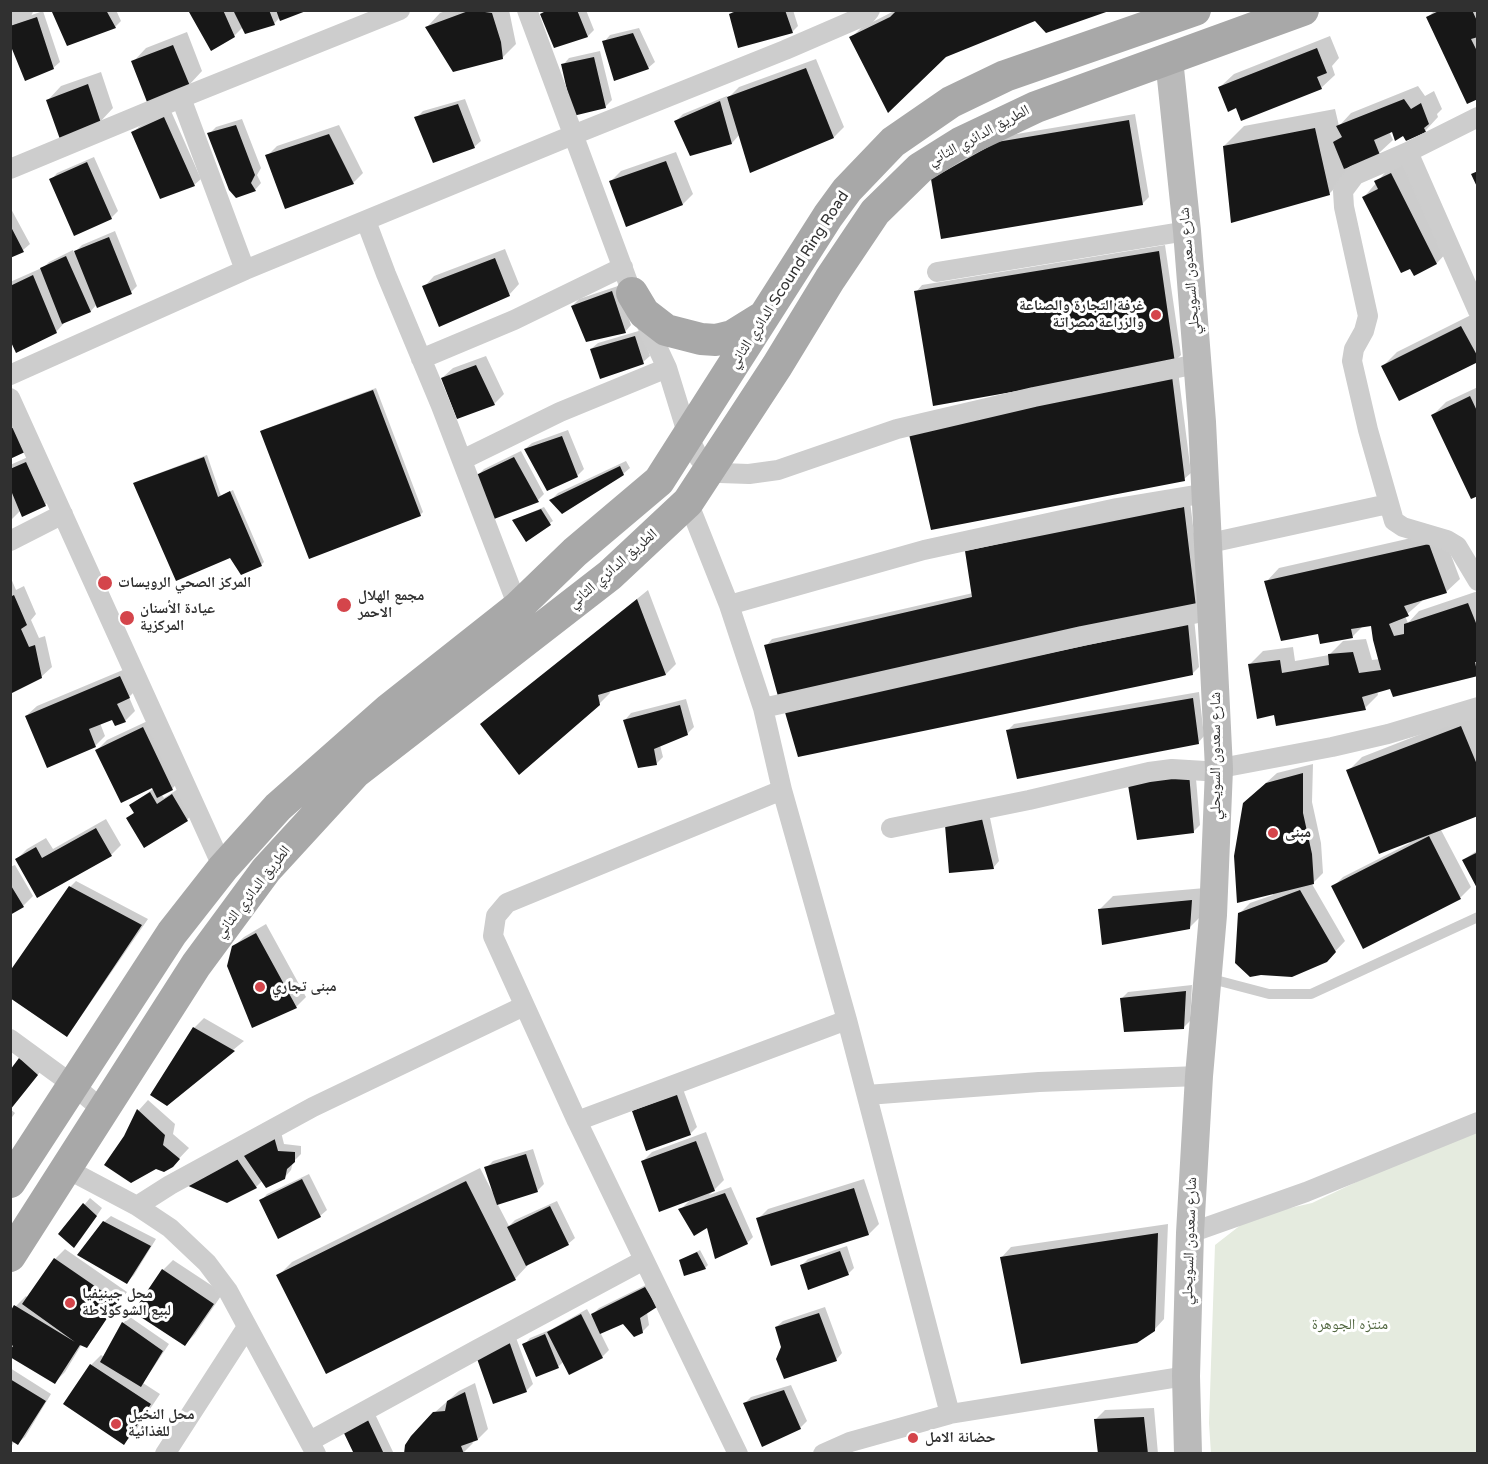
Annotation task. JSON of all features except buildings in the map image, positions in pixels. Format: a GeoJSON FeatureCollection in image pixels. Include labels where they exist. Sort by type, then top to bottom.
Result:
{"type":"FeatureCollection","features":[{"type":"Feature","properties":{"kind":"main road","name":"الدائري الثاني Scound Ring Road"},"geometry":{"type":"LineString","coordinates":[[688,436],[761,318],[847,190],[901,137],[951,102],[1005,76],[1164,16],[1195,10]]}},
{"type":"Feature","properties":{"kind":"main road","name":"الطريق الدائري الثاني"},"geometry":{"type":"LineString","coordinates":[[10,1256],[196,965],[266,870],[356,772],[610,575],[688,502],[874,212],[920,168],[960,143],[1036,106],[1303,10]]}},
{"type":"Feature","properties":{"kind":"main road","name":"شارع سعدون السويحلي"},"geometry":{"type":"LineString","coordinates":[[1169,59],[1187,231],[1207,493],[1219,769],[1214,915],[1199,1076],[1190,1233],[1186,1376],[1188,1454]]}},
{"type":"Feature","properties":{"kind":"main road"},"geometry":{"type":"LineString","coordinates":[[628,280],[644,313],[666,330],[701,339],[716,340],[732,336],[761,318]]}},
{"type":"Feature","properties":{"kind":"main road"},"geometry":{"type":"LineString","coordinates":[[10,1182],[172,933],[222,868],[278,807],[388,709],[518,607],[575,552],[659,481],[688,436]]}},
{"type":"Feature","properties":{"kind":"street"},"geometry":{"type":"LineString","coordinates":[[10,15],[23,10]]}},
{"type":"Feature","properties":{"kind":"street"},"geometry":{"type":"LineString","coordinates":[[10,169],[400,10]]}},
{"type":"Feature","properties":{"kind":"street"},"geometry":{"type":"LineString","coordinates":[[526,10],[628,280],[667,368],[688,436],[699,458],[710,471],[749,474],[778,470],[897,429],[1034,397],[1197,364]]}},
{"type":"Feature","properties":{"kind":"street"},"geometry":{"type":"LineString","coordinates":[[10,375],[245,270],[785,50],[866,15],[870,10]]}},
{"type":"Feature","properties":{"kind":"street"},"geometry":{"type":"LineString","coordinates":[[181,98],[245,270]]}},
{"type":"Feature","properties":{"kind":"street"},"geometry":{"type":"LineString","coordinates":[[1478,117],[1408,152],[1355,175],[1343,191],[1344,207],[1368,316],[1364,331],[1354,349],[1352,362],[1388,504],[1394,521],[1402,527],[1447,540],[1457,546],[1478,581]]}},
{"type":"Feature","properties":{"kind":"street"},"geometry":{"type":"LineString","coordinates":[[1408,152],[1478,311]]}},
{"type":"Feature","properties":{"kind":"street"},"geometry":{"type":"LineString","coordinates":[[366,221],[518,607]]}},
{"type":"Feature","properties":{"kind":"street"},"geometry":{"type":"LineString","coordinates":[[937,272],[1187,231]]}},
{"type":"Feature","properties":{"kind":"street"},"geometry":{"type":"LineString","coordinates":[[421,359],[514,320],[628,280]]}},
{"type":"Feature","properties":{"kind":"street"},"geometry":{"type":"LineString","coordinates":[[462,460],[560,412],[667,368]]}},
{"type":"Feature","properties":{"kind":"street"},"geometry":{"type":"LineString","coordinates":[[10,398],[222,868]]}},
{"type":"Feature","properties":{"kind":"street"},"geometry":{"type":"LineString","coordinates":[[729,605],[924,550],[1117,508],[1207,493]]}},
{"type":"Feature","properties":{"kind":"street"},"geometry":{"type":"LineString","coordinates":[[688,502],[729,605],[763,708],[782,790],[847,1020],[950,1414]]}},
{"type":"Feature","properties":{"kind":"street"},"geometry":{"type":"LineString","coordinates":[[1210,543],[1388,504]]}},
{"type":"Feature","properties":{"kind":"street"},"geometry":{"type":"LineString","coordinates":[[10,541],[63,514]]}},
{"type":"Feature","properties":{"kind":"street"},"geometry":{"type":"LineString","coordinates":[[763,708],[1037,646],[1213,610]]}},
{"type":"Feature","properties":{"kind":"street"},"geometry":{"type":"LineString","coordinates":[[891,828],[1029,800],[1149,772],[1172,769],[1205,771],[1332,747],[1475,713]]}},
{"type":"Feature","properties":{"kind":"street"},"geometry":{"type":"LineString","coordinates":[[738,1454],[577,1121],[493,936],[496,916],[507,903],[782,790]]}},
{"type":"Feature","properties":{"kind":"street"},"geometry":{"type":"LineString","coordinates":[[137,1206],[170,1185],[313,1107],[524,1006]]}},
{"type":"Feature","properties":{"kind":"street"},"geometry":{"type":"LineString","coordinates":[[577,1121],[847,1020]]}},
{"type":"Feature","properties":{"kind":"street"},"geometry":{"type":"LineString","coordinates":[[10,1039],[104,1111]]}},
{"type":"Feature","properties":{"kind":"street"},"geometry":{"type":"LineString","coordinates":[[867,1095],[1039,1082],[1199,1076]]}},
{"type":"Feature","properties":{"kind":"street"},"geometry":{"type":"LineString","coordinates":[[1190,1233],[1317,1187],[1478,1122]]}},
{"type":"Feature","properties":{"kind":"street"},"geometry":{"type":"LineString","coordinates":[[67,1169],[137,1206],[170,1228],[207,1263],[228,1291],[313,1448],[478,1348],[644,1260]]}},
{"type":"Feature","properties":{"kind":"street"},"geometry":{"type":"LineString","coordinates":[[165,1454],[247,1327]]}},
{"type":"Feature","properties":{"kind":"street"},"geometry":{"type":"LineString","coordinates":[[823,1454],[850,1442],[950,1414],[1186,1376]]}},
{"type":"Feature","properties":{"kind":"lane"},"geometry":{"type":"LineString","coordinates":[[1208,978],[1269,994],[1311,994],[1478,917]]}},
{"type":"Feature","properties":{"kind":"green space","name":"منتزه الجوهرة"},"geometry":{"type":"Polygon","coordinates":[[[1477,1128],[1477,1453],[1211,1454],[1209,1423],[1215,1245],[1251,1217],[1312,1203],[1477,1128]]]}},
{"type":"Feature","properties":{"kind":"place","name":"غرفة التجارة والصناعة والزراعة مصراتة"},"geometry":{"type":"Point","coordinates":[1156,315]}},
{"type":"Feature","properties":{"kind":"place","name":"المركز الصحي الرويسات"},"geometry":{"type":"Point","coordinates":[105,583]}},
{"type":"Feature","properties":{"kind":"place","name":"مجمع الهلال الاحمر"},"geometry":{"type":"Point","coordinates":[344,605]}},
{"type":"Feature","properties":{"kind":"place","name":"عيادة الأسنان المركزية"},"geometry":{"type":"Point","coordinates":[127,618]}},
{"type":"Feature","properties":{"kind":"place","name":"مبنى"},"geometry":{"type":"Point","coordinates":[1273,833]}},
{"type":"Feature","properties":{"kind":"place","name":"مبنى تجاري"},"geometry":{"type":"Point","coordinates":[260,987]}},
{"type":"Feature","properties":{"kind":"place","name":"محل جينيفيا لبيع الشوكولاطة"},"geometry":{"type":"Point","coordinates":[70,1303]}},
{"type":"Feature","properties":{"kind":"place","name":"محل النخيل للغذائية"},"geometry":{"type":"Point","coordinates":[116,1424]}},
{"type":"Feature","properties":{"kind":"place","name":"حضانة الامل"},"geometry":{"type":"Point","coordinates":[913,1438]}}]}
